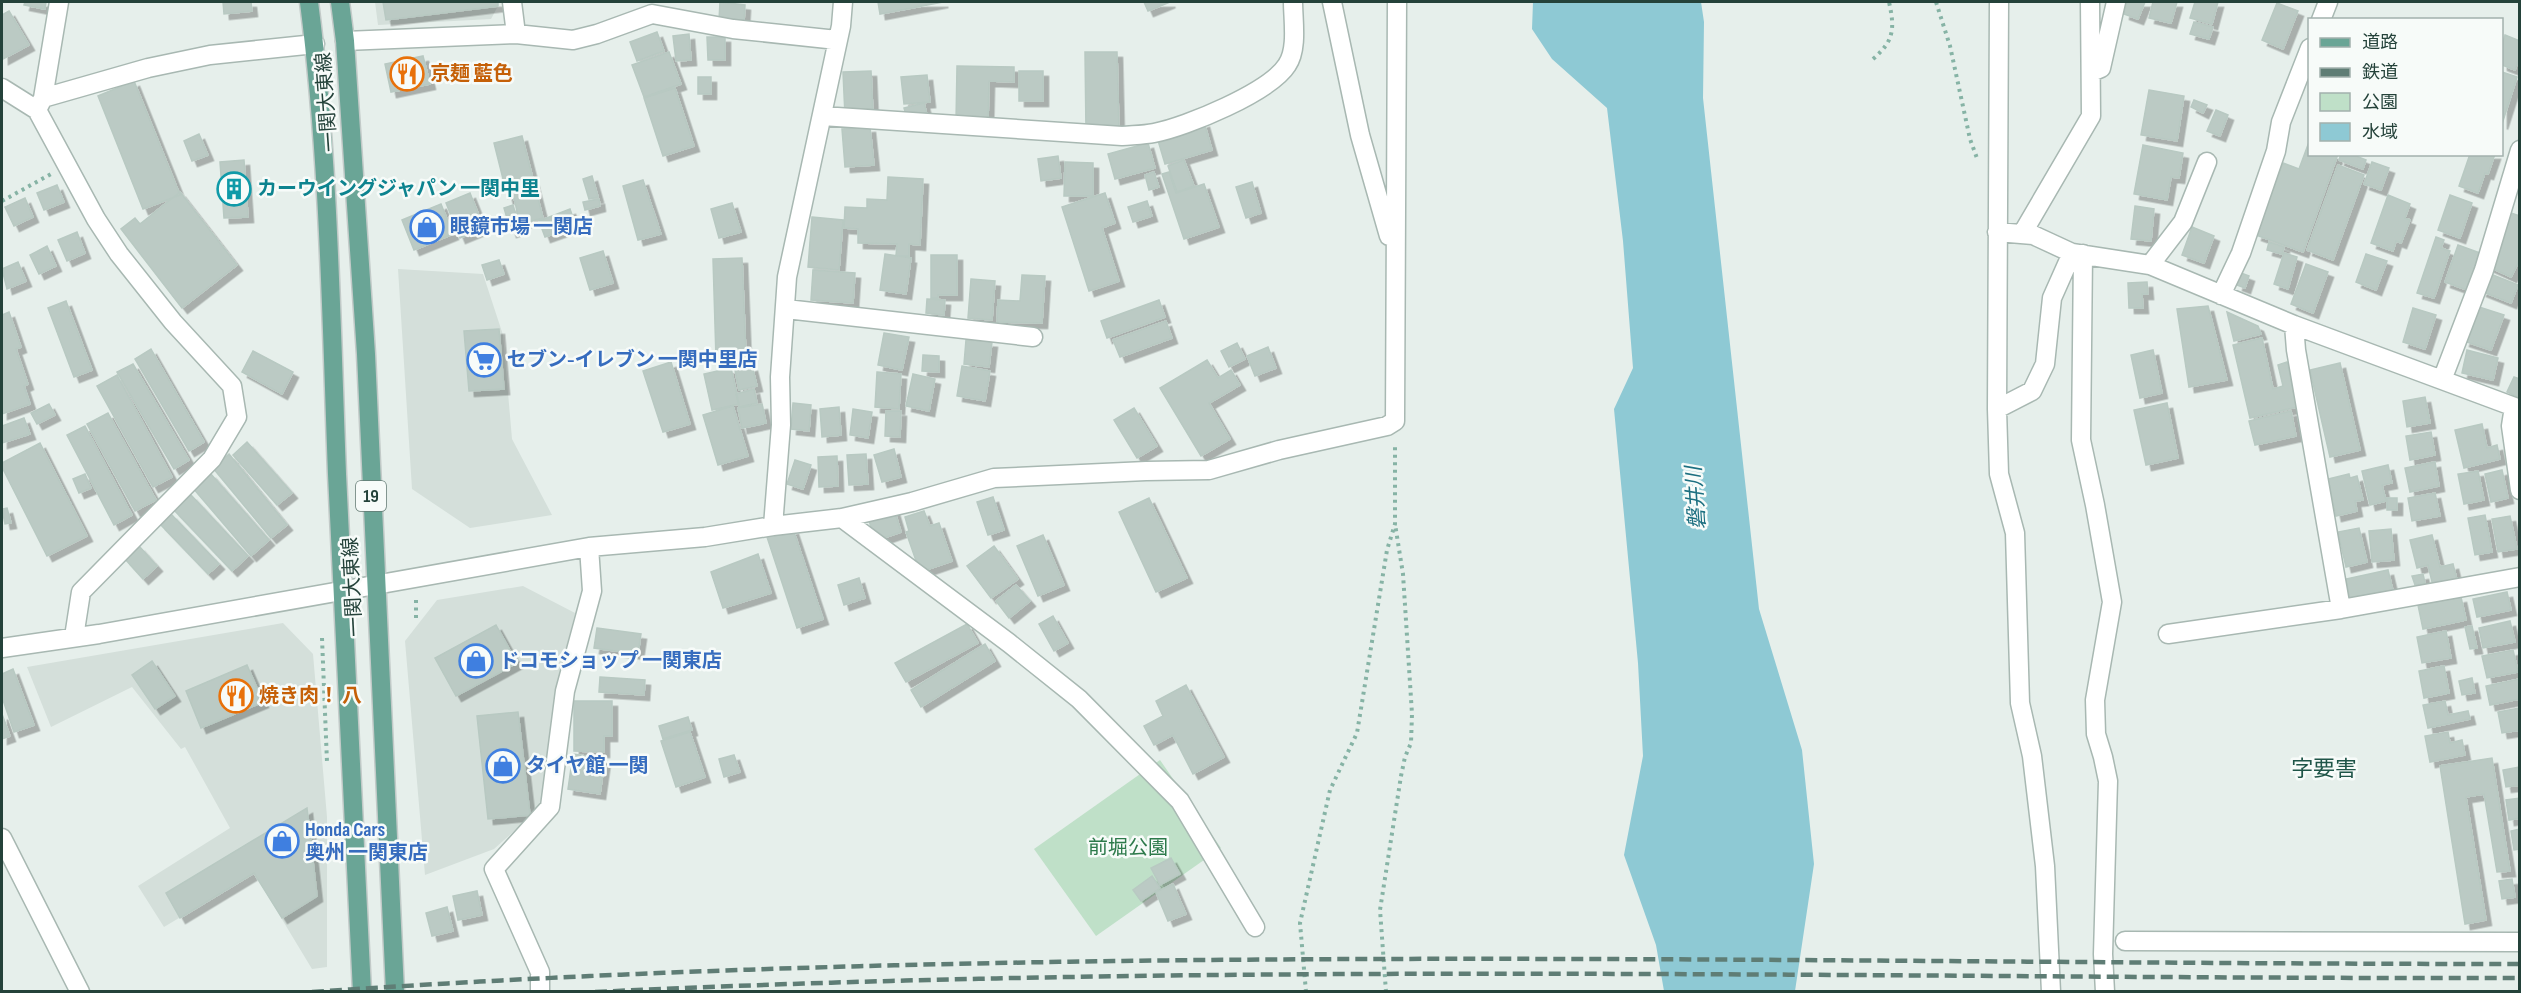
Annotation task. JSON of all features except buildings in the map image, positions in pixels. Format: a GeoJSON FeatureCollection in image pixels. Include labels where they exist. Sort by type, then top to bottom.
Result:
{"type":"FeatureCollection","features":[{"type":"Feature","properties":{"kind":"main road","name":"一関大東線"},"geometry":{"type":"LineString","coordinates":[[309,2],[315,44],[327,211],[342,589],[362,992]]}},
{"type":"Feature","properties":{"kind":"main road","name":"一関大東線"},"geometry":{"type":"LineString","coordinates":[[340,2],[345,41],[366,354],[394,992]]}},
{"type":"Feature","properties":{"kind":"street"},"geometry":{"type":"LineString","coordinates":[[59,2],[40,104],[66,166],[119,254],[172,322],[232,386],[237,417],[212,459],[81,592],[74,637]]}},
{"type":"Feature","properties":{"kind":"street"},"geometry":{"type":"LineString","coordinates":[[512,2],[516,34]]}},
{"type":"Feature","properties":{"kind":"street"},"geometry":{"type":"LineString","coordinates":[[773,526],[781,425],[780,377],[787,277],[841,26],[843,2]]}},
{"type":"Feature","properties":{"kind":"street"},"geometry":{"type":"LineString","coordinates":[[822,116],[1122,136],[1155,133],[1219,110],[1273,81],[1288,64],[1292,50],[1293,2]]}},
{"type":"Feature","properties":{"kind":"street"},"geometry":{"type":"LineString","coordinates":[[1332,2],[1360,135],[1395,256]]}},
{"type":"Feature","properties":{"kind":"street"},"geometry":{"type":"LineString","coordinates":[[2,648],[589,547],[705,537],[773,526],[842,519],[912,502],[994,478],[1209,470],[1279,450],[1387,426],[1395,421],[1397,2]]}},
{"type":"Feature","properties":{"kind":"street"},"geometry":{"type":"LineString","coordinates":[[1999,2],[1997,232],[1999,474],[2015,534],[2020,703],[2032,756],[2045,866],[2051,992]]}},
{"type":"Feature","properties":{"kind":"street"},"geometry":{"type":"LineString","coordinates":[[2022,234],[2091,116],[2090,2]]}},
{"type":"Feature","properties":{"kind":"street"},"geometry":{"type":"LineString","coordinates":[[2090,73],[2101,69],[2116,2]]}},
{"type":"Feature","properties":{"kind":"street"},"geometry":{"type":"LineString","coordinates":[[2322,18],[2328,2]]}},
{"type":"Feature","properties":{"kind":"street"},"geometry":{"type":"LineString","coordinates":[[345,41],[516,34],[573,39],[597,34],[652,14],[733,29],[837,40]]}},
{"type":"Feature","properties":{"kind":"street"},"geometry":{"type":"LineString","coordinates":[[2,88],[40,104],[148,68],[210,55],[315,44]]}},
{"type":"Feature","properties":{"kind":"street"},"geometry":{"type":"LineString","coordinates":[[2221,295],[2241,253],[2276,151],[2281,122],[2308,53]]}},
{"type":"Feature","properties":{"kind":"street"},"geometry":{"type":"LineString","coordinates":[[2442,380],[2484,270],[2520,150]]}},
{"type":"Feature","properties":{"kind":"street"},"geometry":{"type":"LineString","coordinates":[[2150,265],[2183,222],[2207,162]]}},
{"type":"Feature","properties":{"kind":"street"},"geometry":{"type":"LineString","coordinates":[[1997,232],[2033,235],[2078,254],[2150,265],[2294,325],[2517,408],[2511,426],[2520,490]]}},
{"type":"Feature","properties":{"kind":"street"},"geometry":{"type":"LineString","coordinates":[[1997,409],[2032,391],[2045,364],[2052,298],[2078,254]]}},
{"type":"Feature","properties":{"kind":"street"},"geometry":{"type":"LineString","coordinates":[[2078,254],[2081,440],[2112,602],[2095,700],[2096,734],[2108,781],[2103,954],[2105,992]]}},
{"type":"Feature","properties":{"kind":"street"},"geometry":{"type":"LineString","coordinates":[[786,309],[1033,337]]}},
{"type":"Feature","properties":{"kind":"street"},"geometry":{"type":"LineString","coordinates":[[2294,325],[2296,350],[2341,609]]}},
{"type":"Feature","properties":{"kind":"street"},"geometry":{"type":"LineString","coordinates":[[842,519],[1010,643],[1079,699],[1180,801],[1255,927]]}},
{"type":"Feature","properties":{"kind":"street"},"geometry":{"type":"LineString","coordinates":[[540,992],[540,972],[494,869],[550,807],[565,691],[592,591],[589,547]]}},
{"type":"Feature","properties":{"kind":"street"},"geometry":{"type":"LineString","coordinates":[[2168,634],[2341,609],[2520,577]]}},
{"type":"Feature","properties":{"kind":"street"},"geometry":{"type":"LineString","coordinates":[[2,838],[80,992]]}},
{"type":"Feature","properties":{"kind":"street"},"geometry":{"type":"LineString","coordinates":[[2125,941],[2520,942]]}},
{"type":"Feature","properties":{"kind":"path"},"geometry":{"type":"LineString","coordinates":[[1873,59],[1887,46],[1893,21],[1889,2]]}},
{"type":"Feature","properties":{"kind":"path"},"geometry":{"type":"LineString","coordinates":[[1936,2],[1950,46],[1970,139],[1982,170]]}},
{"type":"Feature","properties":{"kind":"path"},"geometry":{"type":"LineString","coordinates":[[2,201],[66,166]]}},
{"type":"Feature","properties":{"kind":"path"},"geometry":{"type":"LineString","coordinates":[[1386,992],[1380,910],[1401,776],[1411,743],[1412,714],[1403,574],[1395,524],[1395,421]]}},
{"type":"Feature","properties":{"kind":"path"},"geometry":{"type":"LineString","coordinates":[[1306,992],[1300,923],[1330,790],[1357,733],[1387,550],[1395,524]]}},
{"type":"Feature","properties":{"kind":"path"},"geometry":{"type":"LineString","coordinates":[[416,600],[416,618]]}},
{"type":"Feature","properties":{"kind":"path"},"geometry":{"type":"LineString","coordinates":[[322,639],[327,762]]}},
{"type":"Feature","properties":{"kind":"shaded area"},"geometry":{"type":"Polygon","coordinates":[[[375,2],[498,2],[498,6],[491,19],[378,25],[375,2]]]}},
{"type":"Feature","properties":{"kind":"shaded area"},"geometry":{"type":"Polygon","coordinates":[[[398,269],[483,274],[503,335],[512,439],[552,515],[470,528],[412,489],[398,269]]]}},
{"type":"Feature","properties":{"kind":"shaded area"},"geometry":{"type":"Polygon","coordinates":[[[523,586],[575,613],[556,689],[542,806],[494,849],[425,875],[405,641],[437,600],[523,586]]]}},
{"type":"Feature","properties":{"kind":"shaded area"},"geometry":{"type":"Polygon","coordinates":[[[283,623],[313,654],[327,817],[327,967],[312,969],[254,873],[164,927],[138,886],[230,828],[185,747],[181,749],[132,687],[51,727],[27,667],[283,623]]]}},
{"type":"Feature","properties":{"kind":"green space","name":"前堀公園"},"geometry":{"type":"Polygon","coordinates":[[[1160,760],[1221,848],[1096,936],[1034,849],[1160,760]]]}},
{"type":"Feature","properties":{"kind":"water","name":"磐井川"},"geometry":{"type":"Polygon","coordinates":[[[1533,2],[1701,2],[1704,22],[1703,98],[1759,609],[1802,750],[1814,864],[1795,991],[1664,991],[1656,945],[1624,855],[1643,756],[1638,663],[1614,409],[1633,368],[1623,241],[1607,108],[1552,59],[1532,29],[1533,2]]]}},
{"type":"Feature","properties":{"kind":"railway"},"geometry":{"type":"LineString","coordinates":[[312,992],[587,976],[863,966],[1139,961],[1691,959],[2520,964]]}},
{"type":"Feature","properties":{"kind":"railway"},"geometry":{"type":"LineString","coordinates":[[595,992],[835,983],[1316,974],[2520,978]]}},
{"type":"Feature","properties":{"kind":"place","name":"京麺 藍色"},"geometry":{"type":"Point","coordinates":[407,74]}},
{"type":"Feature","properties":{"kind":"place","name":"カーウイングジャパン 一関中里"},"geometry":{"type":"Point","coordinates":[234,189]}},
{"type":"Feature","properties":{"kind":"place","name":"眼鏡市場 一関店"},"geometry":{"type":"Point","coordinates":[427,227]}},
{"type":"Feature","properties":{"kind":"place","name":"セブン-イレブン 一関中里店"},"geometry":{"type":"Point","coordinates":[484,360]}},
{"type":"Feature","properties":{"kind":"place","name":"ドコモショップ 一関東店"},"geometry":{"type":"Point","coordinates":[476,661]}},
{"type":"Feature","properties":{"kind":"place","name":"焼き肉！ 八"},"geometry":{"type":"Point","coordinates":[236,696]}},
{"type":"Feature","properties":{"kind":"place","name":"タイヤ館 一関"},"geometry":{"type":"Point","coordinates":[503,766]}},
{"type":"Feature","properties":{"kind":"place","name":"Honda Cars 奥州 一関東店"},"geometry":{"type":"Point","coordinates":[282,841]}},
{"type":"Feature","properties":{"kind":"district","name":"字要害"},"geometry":{"type":"Point","coordinates":[2324,769]}}]}
